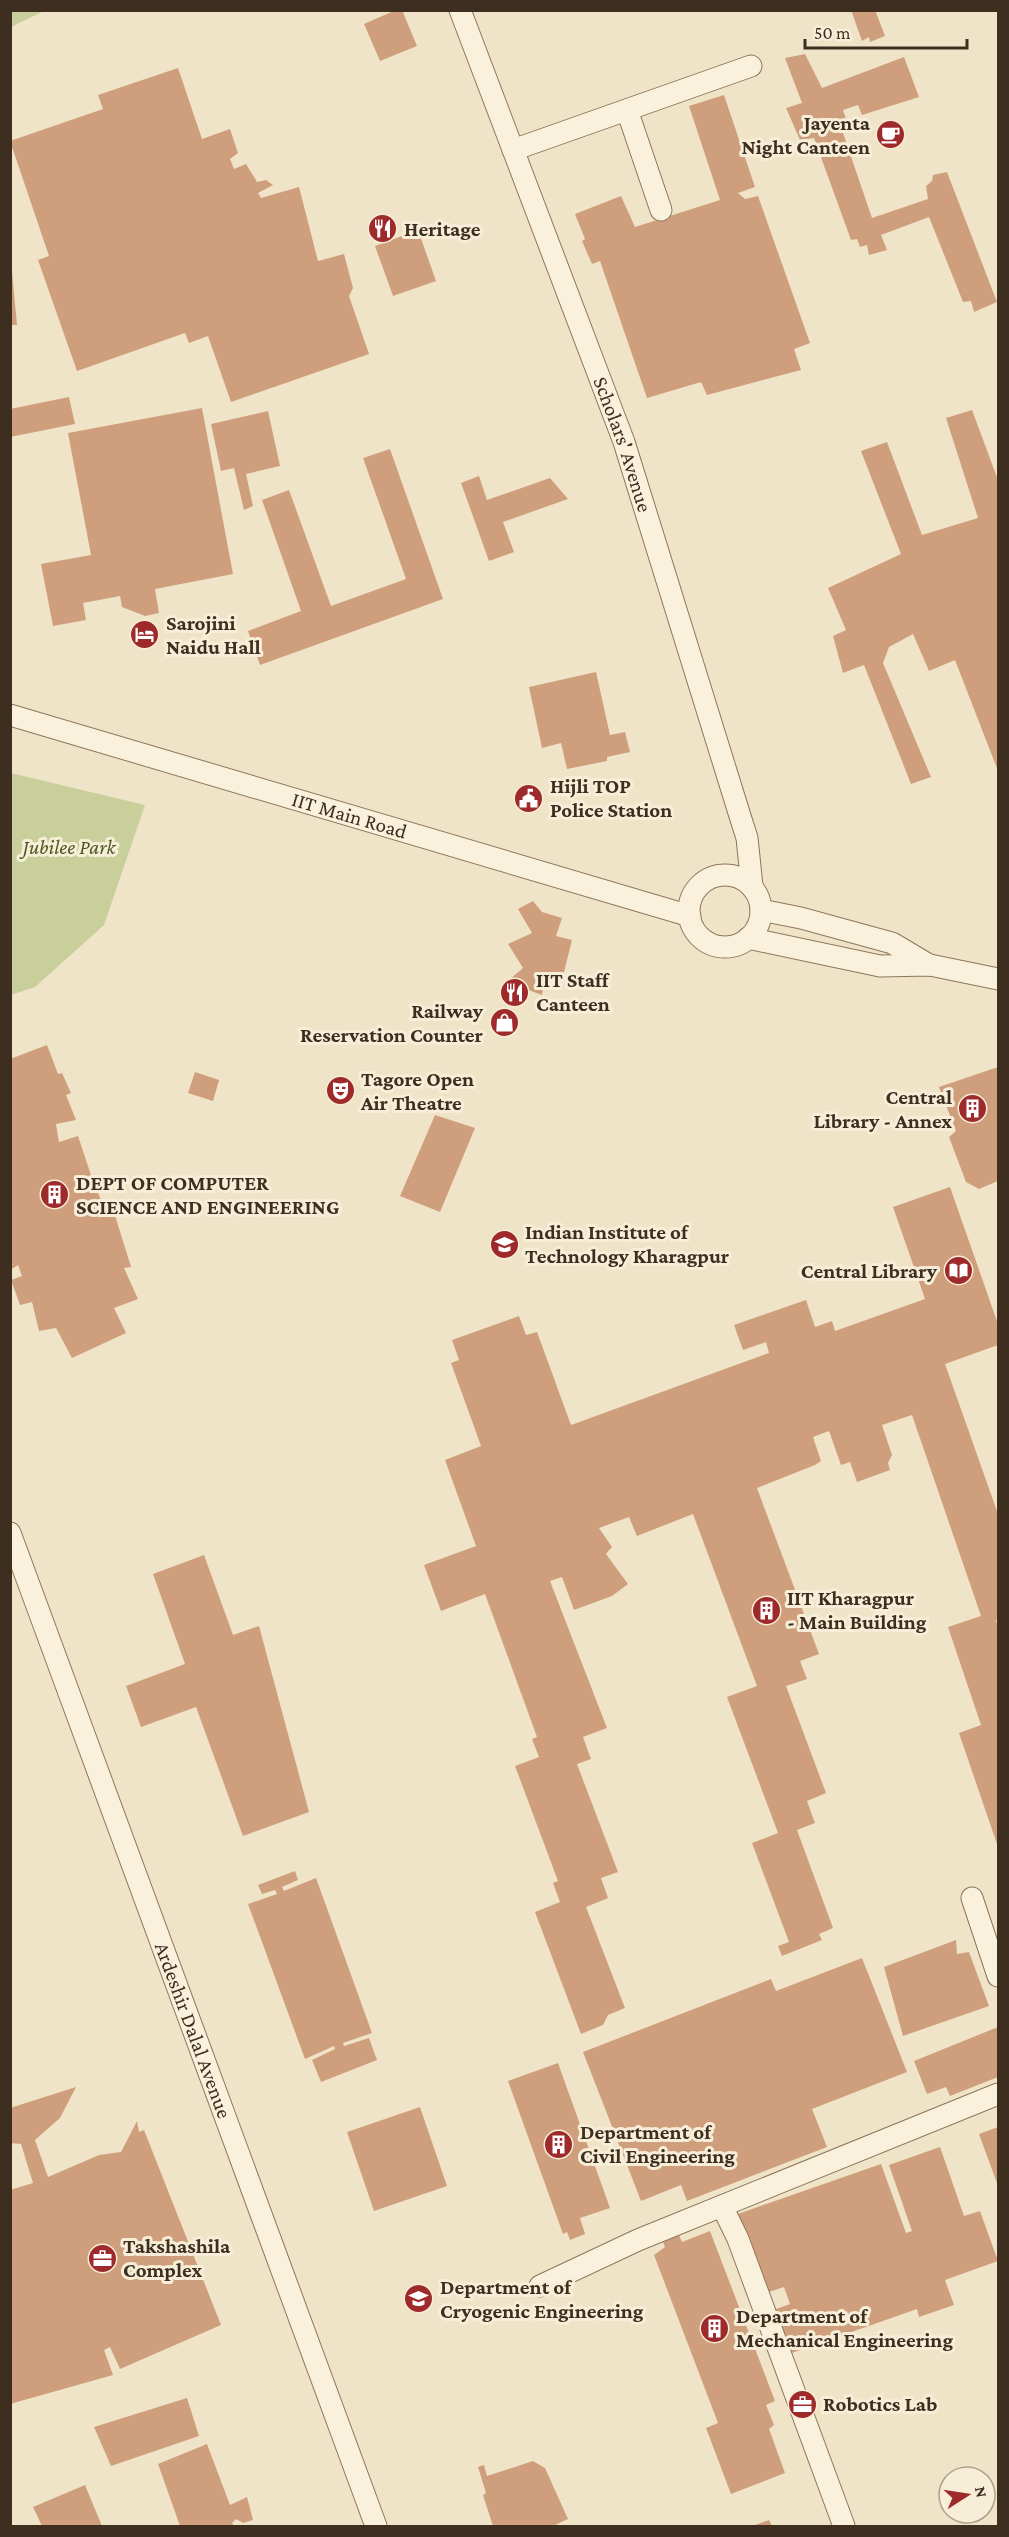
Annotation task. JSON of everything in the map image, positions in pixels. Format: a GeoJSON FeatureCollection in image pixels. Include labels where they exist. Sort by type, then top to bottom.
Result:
{"type":"FeatureCollection","features":[{"type":"Feature","properties":{"kind":"street","name":"Scholars' Avenue"},"geometry":{"type":"LineString","coordinates":[[460,10],[624,442],[747,838],[752,886]]}},
{"type":"Feature","properties":{"kind":"street"},"geometry":{"type":"LineString","coordinates":[[513,150],[751,66]]}},
{"type":"Feature","properties":{"kind":"street"},"geometry":{"type":"LineString","coordinates":[[627,111],[661,210]]}},
{"type":"Feature","properties":{"kind":"street","name":"IIT Main Road"},"geometry":{"type":"LineString","coordinates":[[10,715],[690,916]]}},
{"type":"Feature","properties":{"kind":"street"},"geometry":{"type":"LineString","coordinates":[[732,875],[752,886],[760,902],[761,910],[760,921],[748,938],[730,946],[709,942],[693,927],[690,904],[701,884],[710,878],[732,875]]}},
{"type":"Feature","properties":{"kind":"street"},"geometry":{"type":"LineString","coordinates":[[761,910],[801,918],[892,943],[930,965]]}},
{"type":"Feature","properties":{"kind":"street"},"geometry":{"type":"LineString","coordinates":[[748,938],[880,966],[930,965],[999,979]]}},
{"type":"Feature","properties":{"kind":"street","name":"Ardeshir Dalal Avenue"},"geometry":{"type":"LineString","coordinates":[[10,1533],[376,2526]]}},
{"type":"Feature","properties":{"kind":"street"},"geometry":{"type":"LineString","coordinates":[[972,1898],[999,1976]]}},
{"type":"Feature","properties":{"kind":"street"},"geometry":{"type":"LineString","coordinates":[[540,2286],[638,2241],[999,2094]]}},
{"type":"Feature","properties":{"kind":"street"},"geometry":{"type":"LineString","coordinates":[[722,2206],[738,2239],[844,2526]]}},
{"type":"Feature","properties":{"kind":"green space"},"geometry":{"type":"Polygon","coordinates":[[[11,10],[44,10],[44,11],[11,27],[11,10]]]}},
{"type":"Feature","properties":{"kind":"green space","name":"Jubilee Park"},"geometry":{"type":"Polygon","coordinates":[[[11,773],[145,805],[104,925],[35,987],[11,995],[11,773]]]}},
{"type":"Feature","properties":{"kind":"building"},"geometry":{"type":"Polygon","coordinates":[[[396,10],[402,10],[417,46],[380,61],[364,24],[396,10]]]}},
{"type":"Feature","properties":{"kind":"building"},"geometry":{"type":"Polygon","coordinates":[[[851,10],[875,10],[885,36],[870,42],[869,37],[862,41],[851,10]]]}},
{"type":"Feature","properties":{"kind":"building"},"geometry":{"type":"Polygon","coordinates":[[[805,54],[822,88],[904,57],[919,97],[862,115],[858,105],[843,110],[850,131],[843,133],[872,218],[928,199],[926,186],[932,181],[933,175],[947,172],[997,302],[974,312],[971,301],[963,302],[929,217],[881,235],[887,250],[869,255],[867,245],[860,247],[857,239],[851,240],[814,138],[800,140],[786,108],[802,103],[785,58],[805,54]]]}},
{"type":"Feature","properties":{"kind":"building"},"geometry":{"type":"Polygon","coordinates":[[[178,68],[202,139],[230,129],[238,153],[230,159],[234,169],[246,164],[257,182],[266,180],[273,185],[258,193],[261,198],[299,187],[318,261],[344,254],[353,288],[349,296],[369,354],[231,402],[208,336],[189,343],[185,333],[77,371],[38,260],[49,256],[10,141],[103,109],[98,95],[178,68]]]}},
{"type":"Feature","properties":{"kind":"building"},"geometry":{"type":"Polygon","coordinates":[[[724,95],[755,187],[738,193],[745,199],[758,196],[810,343],[794,349],[801,370],[707,395],[701,382],[647,398],[600,261],[592,264],[582,241],[585,239],[575,214],[621,196],[635,227],[720,200],[689,106],[724,95]]]}},
{"type":"Feature","properties":{"kind":"building"},"geometry":{"type":"Polygon","coordinates":[[[418,230],[436,281],[393,296],[375,246],[418,230]]]}},
{"type":"Feature","properties":{"kind":"building"},"geometry":{"type":"Polygon","coordinates":[[[10,249],[17,325],[10,325],[10,249]]]}},
{"type":"Feature","properties":{"kind":"building"},"geometry":{"type":"Polygon","coordinates":[[[69,397],[75,424],[10,437],[10,409],[69,397]]]}},
{"type":"Feature","properties":{"kind":"building"},"geometry":{"type":"Polygon","coordinates":[[[202,408],[233,574],[155,589],[159,613],[145,616],[122,607],[120,596],[83,603],[86,620],[53,626],[41,564],[91,555],[68,433],[202,408]]]}},
{"type":"Feature","properties":{"kind":"building"},"geometry":{"type":"Polygon","coordinates":[[[972,410],[998,480],[998,771],[955,660],[929,671],[913,634],[889,647],[883,663],[931,777],[911,784],[864,665],[843,673],[833,636],[846,630],[828,588],[901,554],[861,451],[887,442],[922,535],[978,518],[946,418],[972,410]]]}},
{"type":"Feature","properties":{"kind":"building"},"geometry":{"type":"Polygon","coordinates":[[[268,411],[280,466],[246,474],[253,506],[244,510],[234,468],[221,471],[211,424],[268,411]]]}},
{"type":"Feature","properties":{"kind":"building"},"geometry":{"type":"Polygon","coordinates":[[[390,449],[443,599],[260,665],[248,631],[301,611],[262,500],[289,490],[331,606],[406,579],[363,458],[390,449]]]}},
{"type":"Feature","properties":{"kind":"building"},"geometry":{"type":"Polygon","coordinates":[[[479,476],[487,500],[550,478],[568,499],[503,522],[514,552],[489,561],[461,483],[479,476]]]}},
{"type":"Feature","properties":{"kind":"building"},"geometry":{"type":"Polygon","coordinates":[[[596,672],[610,735],[625,732],[630,752],[607,757],[607,761],[567,769],[561,743],[542,748],[529,687],[596,672]]]}},
{"type":"Feature","properties":{"kind":"building"},"geometry":{"type":"Polygon","coordinates":[[[533,901],[542,912],[562,918],[556,936],[572,940],[562,980],[545,976],[542,995],[520,987],[512,997],[503,985],[523,968],[508,944],[532,933],[518,909],[533,901]]]}},
{"type":"Feature","properties":{"kind":"building","name":"DEPT OF COMPUTER SCIENCE AND ENGINEERING"},"geometry":{"type":"Polygon","coordinates":[[[47,1045],[58,1074],[62,1073],[71,1093],[66,1095],[76,1120],[56,1124],[59,1142],[78,1136],[106,1212],[113,1209],[131,1267],[124,1268],[138,1299],[114,1308],[126,1333],[72,1358],[56,1328],[39,1331],[32,1302],[20,1305],[11,1280],[22,1276],[18,1265],[10,1270],[10,1059],[47,1045]]]}},
{"type":"Feature","properties":{"kind":"building","name":"Central Library - Annex"},"geometry":{"type":"Polygon","coordinates":[[[998,1067],[998,1181],[979,1189],[966,1182],[949,1137],[956,1131],[939,1087],[998,1067]]]}},
{"type":"Feature","properties":{"kind":"building"},"geometry":{"type":"Polygon","coordinates":[[[195,1072],[219,1080],[213,1101],[188,1093],[195,1072]]]}},
{"type":"Feature","properties":{"kind":"building"},"geometry":{"type":"Polygon","coordinates":[[[435,1115],[475,1128],[440,1212],[400,1196],[435,1115]]]}},
{"type":"Feature","properties":{"kind":"building","name":"IIT Kharagpur - Main Building"},"geometry":{"type":"Polygon","coordinates":[[[950,1187],[998,1324],[998,1345],[945,1364],[998,1514],[998,1619],[996,1620],[998,1627],[998,1847],[959,1733],[981,1725],[948,1627],[981,1616],[912,1415],[882,1425],[892,1455],[888,1463],[890,1470],[857,1482],[850,1462],[841,1465],[829,1431],[813,1437],[821,1461],[757,1488],[819,1654],[800,1661],[807,1679],[786,1686],[826,1793],[807,1801],[815,1823],[797,1830],[833,1928],[819,1934],[822,1940],[782,1956],[778,1946],[789,1942],[752,1843],[778,1833],[727,1697],[757,1686],[693,1514],[637,1536],[629,1517],[599,1528],[612,1547],[606,1554],[628,1584],[612,1596],[574,1610],[562,1577],[550,1581],[607,1728],[583,1737],[591,1759],[577,1764],[618,1872],[601,1878],[608,1898],[586,1907],[625,2008],[608,2015],[603,2025],[581,2034],[535,1912],[560,1902],[553,1883],[558,1881],[515,1766],[539,1757],[532,1739],[537,1737],[485,1594],[441,1611],[424,1565],[476,1546],[445,1460],[481,1446],[451,1363],[459,1360],[452,1340],[519,1316],[526,1335],[537,1332],[571,1425],[769,1353],[766,1342],[743,1350],[734,1325],[806,1300],[815,1327],[832,1321],[835,1331],[925,1299],[893,1207],[950,1187]]]}},
{"type":"Feature","properties":{"kind":"building"},"geometry":{"type":"Polygon","coordinates":[[[204,1555],[233,1635],[259,1626],[309,1812],[243,1836],[196,1707],[141,1727],[126,1686],[185,1664],[153,1574],[204,1555]]]}},
{"type":"Feature","properties":{"kind":"building"},"geometry":{"type":"Polygon","coordinates":[[[295,1871],[298,1880],[282,1887],[284,1891],[316,1878],[372,2033],[343,2043],[344,2046],[369,2038],[377,2060],[321,2082],[312,2060],[335,2049],[334,2046],[305,2059],[248,1904],[277,1894],[275,1890],[262,1894],[258,1885],[295,1871]]]}},
{"type":"Feature","properties":{"kind":"building"},"geometry":{"type":"Polygon","coordinates":[[[956,1940],[957,1954],[969,1952],[989,2006],[903,2036],[884,1967],[956,1940]]]}},
{"type":"Feature","properties":{"kind":"building"},"geometry":{"type":"Polygon","coordinates":[[[862,1958],[907,2072],[812,2109],[827,2147],[687,2201],[681,2185],[641,2201],[583,2052],[771,1979],[776,1991],[862,1958]]]}},
{"type":"Feature","properties":{"kind":"building"},"geometry":{"type":"Polygon","coordinates":[[[998,2027],[998,2077],[950,2096],[946,2087],[927,2094],[914,2061],[998,2027]]]}},
{"type":"Feature","properties":{"kind":"building","name":"Department of Civil Engineering"},"geometry":{"type":"Polygon","coordinates":[[[558,2063],[610,2208],[580,2218],[585,2234],[570,2240],[567,2232],[563,2234],[508,2081],[558,2063]]]}},
{"type":"Feature","properties":{"kind":"building","name":"Takshashila Complex"},"geometry":{"type":"Polygon","coordinates":[[[76,2087],[60,2118],[35,2140],[48,2177],[99,2155],[121,2152],[137,2121],[139,2132],[144,2130],[221,2325],[120,2369],[110,2347],[104,2350],[113,2375],[10,2404],[10,2190],[33,2183],[21,2144],[10,2143],[10,2108],[76,2087]]]}},
{"type":"Feature","properties":{"kind":"building"},"geometry":{"type":"Polygon","coordinates":[[[420,2107],[447,2186],[374,2211],[347,2132],[420,2107]]]}},
{"type":"Feature","properties":{"kind":"building"},"geometry":{"type":"Polygon","coordinates":[[[998,2127],[998,2186],[979,2134],[998,2127]]]}},
{"type":"Feature","properties":{"kind":"building"},"geometry":{"type":"Polygon","coordinates":[[[940,2147],[964,2216],[980,2211],[998,2261],[945,2280],[954,2305],[919,2317],[917,2309],[783,2356],[768,2312],[790,2304],[784,2287],[763,2294],[735,2215],[881,2164],[906,2233],[912,2231],[889,2165],[940,2147]]]}},
{"type":"Feature","properties":{"kind":"building","name":"Department of Mechanical Engineering"},"geometry":{"type":"Polygon","coordinates":[[[677,2230],[682,2242],[710,2231],[775,2401],[766,2405],[774,2425],[769,2429],[785,2473],[731,2494],[706,2428],[718,2423],[654,2255],[665,2247],[661,2237],[677,2230]]]}},
{"type":"Feature","properties":{"kind":"building"},"geometry":{"type":"Polygon","coordinates":[[[187,2398],[199,2436],[111,2466],[94,2427],[187,2398]]]}},
{"type":"Feature","properties":{"kind":"building"},"geometry":{"type":"Polygon","coordinates":[[[207,2444],[230,2505],[247,2497],[253,2520],[243,2523],[236,2519],[232,2523],[234,2526],[180,2526],[158,2464],[207,2444]]]}},
{"type":"Feature","properties":{"kind":"building"},"geometry":{"type":"Polygon","coordinates":[[[533,2461],[545,2468],[568,2519],[553,2526],[493,2526],[483,2495],[486,2493],[478,2467],[484,2465],[487,2476],[533,2461]]]}},
{"type":"Feature","properties":{"kind":"building"},"geometry":{"type":"Polygon","coordinates":[[[85,2485],[102,2526],[42,2526],[33,2507],[85,2485]]]}},
{"type":"Feature","properties":{"kind":"building"},"geometry":{"type":"Polygon","coordinates":[[[769,2520],[772,2526],[752,2526],[769,2520]]]}},
{"type":"Feature","properties":{"kind":"place","name":"Jayenta Night Canteen"},"geometry":{"type":"Point","coordinates":[891,135]}},
{"type":"Feature","properties":{"kind":"place","name":"Heritage"},"geometry":{"type":"Point","coordinates":[383,229]}},
{"type":"Feature","properties":{"kind":"place","name":"Sarojini Naidu Hall"},"geometry":{"type":"Point","coordinates":[145,635]}},
{"type":"Feature","properties":{"kind":"place","name":"Hijli TOP Police Station"},"geometry":{"type":"Point","coordinates":[529,798]}},
{"type":"Feature","properties":{"kind":"place","name":"IIT Staff Canteen"},"geometry":{"type":"Point","coordinates":[515,992]}},
{"type":"Feature","properties":{"kind":"place","name":"Railway Reservation Counter"},"geometry":{"type":"Point","coordinates":[504,1023]}},
{"type":"Feature","properties":{"kind":"place","name":"Tagore Open Air Theatre"},"geometry":{"type":"Point","coordinates":[340,1091]}},
{"type":"Feature","properties":{"kind":"place","name":"Central Library - Annex"},"geometry":{"type":"Point","coordinates":[973,1109]}},
{"type":"Feature","properties":{"kind":"place","name":"DEPT OF COMPUTER SCIENCE AND ENGINEERING"},"geometry":{"type":"Point","coordinates":[55,1195]}},
{"type":"Feature","properties":{"kind":"place","name":"Indian Institute of Technology Kharagpur"},"geometry":{"type":"Point","coordinates":[504,1244]}},
{"type":"Feature","properties":{"kind":"place","name":"Central Library"},"geometry":{"type":"Point","coordinates":[958,1271]}},
{"type":"Feature","properties":{"kind":"place","name":"IIT Kharagpur - Main Building"},"geometry":{"type":"Point","coordinates":[766,1610]}},
{"type":"Feature","properties":{"kind":"place","name":"Department of Civil Engineering"},"geometry":{"type":"Point","coordinates":[559,2144]}},
{"type":"Feature","properties":{"kind":"place","name":"Takshashila Complex"},"geometry":{"type":"Point","coordinates":[102,2258]}},
{"type":"Feature","properties":{"kind":"place","name":"Department of Cryogenic Engineering"},"geometry":{"type":"Point","coordinates":[419,2299]}},
{"type":"Feature","properties":{"kind":"place","name":"Department of Mechanical Engineering"},"geometry":{"type":"Point","coordinates":[715,2328]}},
{"type":"Feature","properties":{"kind":"place","name":"Robotics Lab"},"geometry":{"type":"Point","coordinates":[802,2404]}}]}
